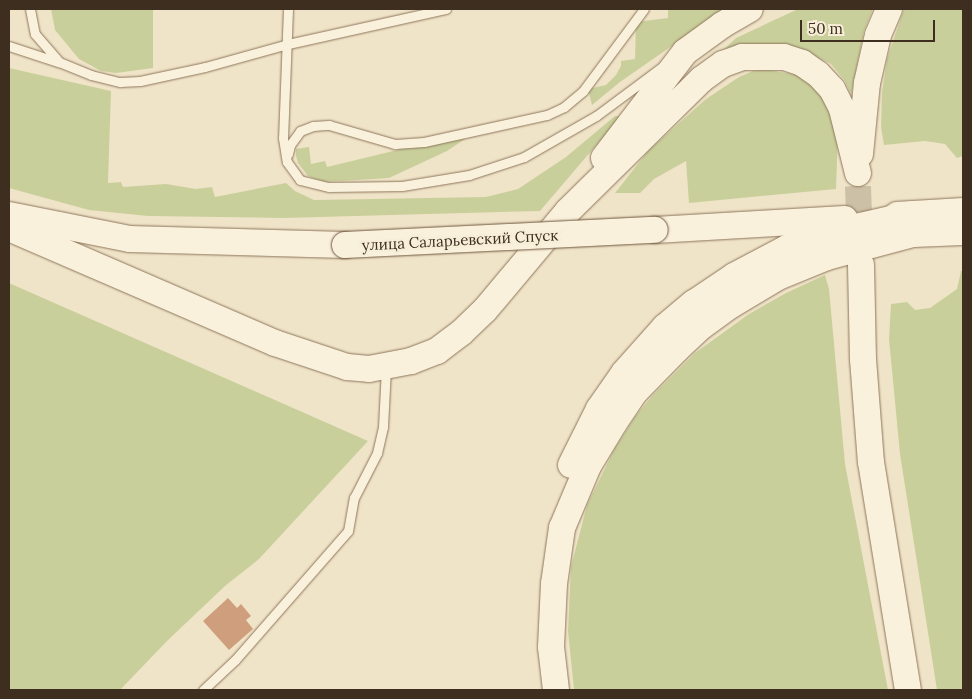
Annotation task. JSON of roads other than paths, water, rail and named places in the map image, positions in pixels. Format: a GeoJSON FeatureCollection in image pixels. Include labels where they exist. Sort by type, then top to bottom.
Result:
{"type":"FeatureCollection","features":[{"type":"Feature","properties":{"kind":"street"},"geometry":{"type":"LineString","coordinates":[[9,228],[276,343],[347,367],[386,367],[411,361],[437,351],[461,333],[485,310],[568,210],[611,147],[685,52],[722,25],[750,9]]}},
{"type":"Feature","properties":{"kind":"street"},"geometry":{"type":"LineString","coordinates":[[568,210],[702,79],[724,64],[742,57],[784,57],[802,63],[818,74],[832,89],[842,109],[858,179],[866,83],[878,35],[889,9]]}},
{"type":"Feature","properties":{"kind":"street"},"geometry":{"type":"LineString","coordinates":[[556,690],[551,647],[554,584],[562,528],[588,466],[614,423],[636,392],[702,326],[731,305],[778,277],[913,224],[963,211]]}},
{"type":"Feature","properties":{"kind":"street","name":"улица Саларьевский Спуск"},"geometry":{"type":"LineString","coordinates":[[9,215],[130,239],[345,245],[655,230],[913,224]]}},
{"type":"Feature","properties":{"kind":"street"},"geometry":{"type":"LineString","coordinates":[[540,690],[537,659],[536,606],[550,519],[561,487],[599,409],[624,373],[647,346],[680,314],[714,288],[787,248],[818,237],[913,224],[963,232]]}},
{"type":"Feature","properties":{"kind":"street"},"geometry":{"type":"LineString","coordinates":[[861,266],[863,359],[871,462],[907,688]]}},
{"type":"Feature","properties":{"kind":"lane"},"geometry":{"type":"LineString","coordinates":[[30,9],[35,34],[60,62]]}},
{"type":"Feature","properties":{"kind":"lane"},"geometry":{"type":"LineString","coordinates":[[288,9],[283,138],[287,162],[300,180],[329,187],[402,186],[469,175],[524,157],[596,116],[639,82],[685,52]]}},
{"type":"Feature","properties":{"kind":"lane"},"geometry":{"type":"LineString","coordinates":[[9,46],[60,62],[91,75],[120,82],[140,80],[205,67],[288,44],[446,9]]}},
{"type":"Feature","properties":{"kind":"lane"},"geometry":{"type":"LineString","coordinates":[[287,162],[290,144],[300,131],[313,126],[329,125],[395,144],[424,142],[547,115],[564,107],[583,91],[644,9]]}},
{"type":"Feature","properties":{"kind":"lane"},"geometry":{"type":"LineString","coordinates":[[203,690],[235,660],[348,531],[354,498],[376,453],[383,427],[386,367]]}},
{"type":"Feature","properties":{"kind":"tunnel"},"geometry":{"type":"LineString","coordinates":[[858,186],[860,247]]}}]}
